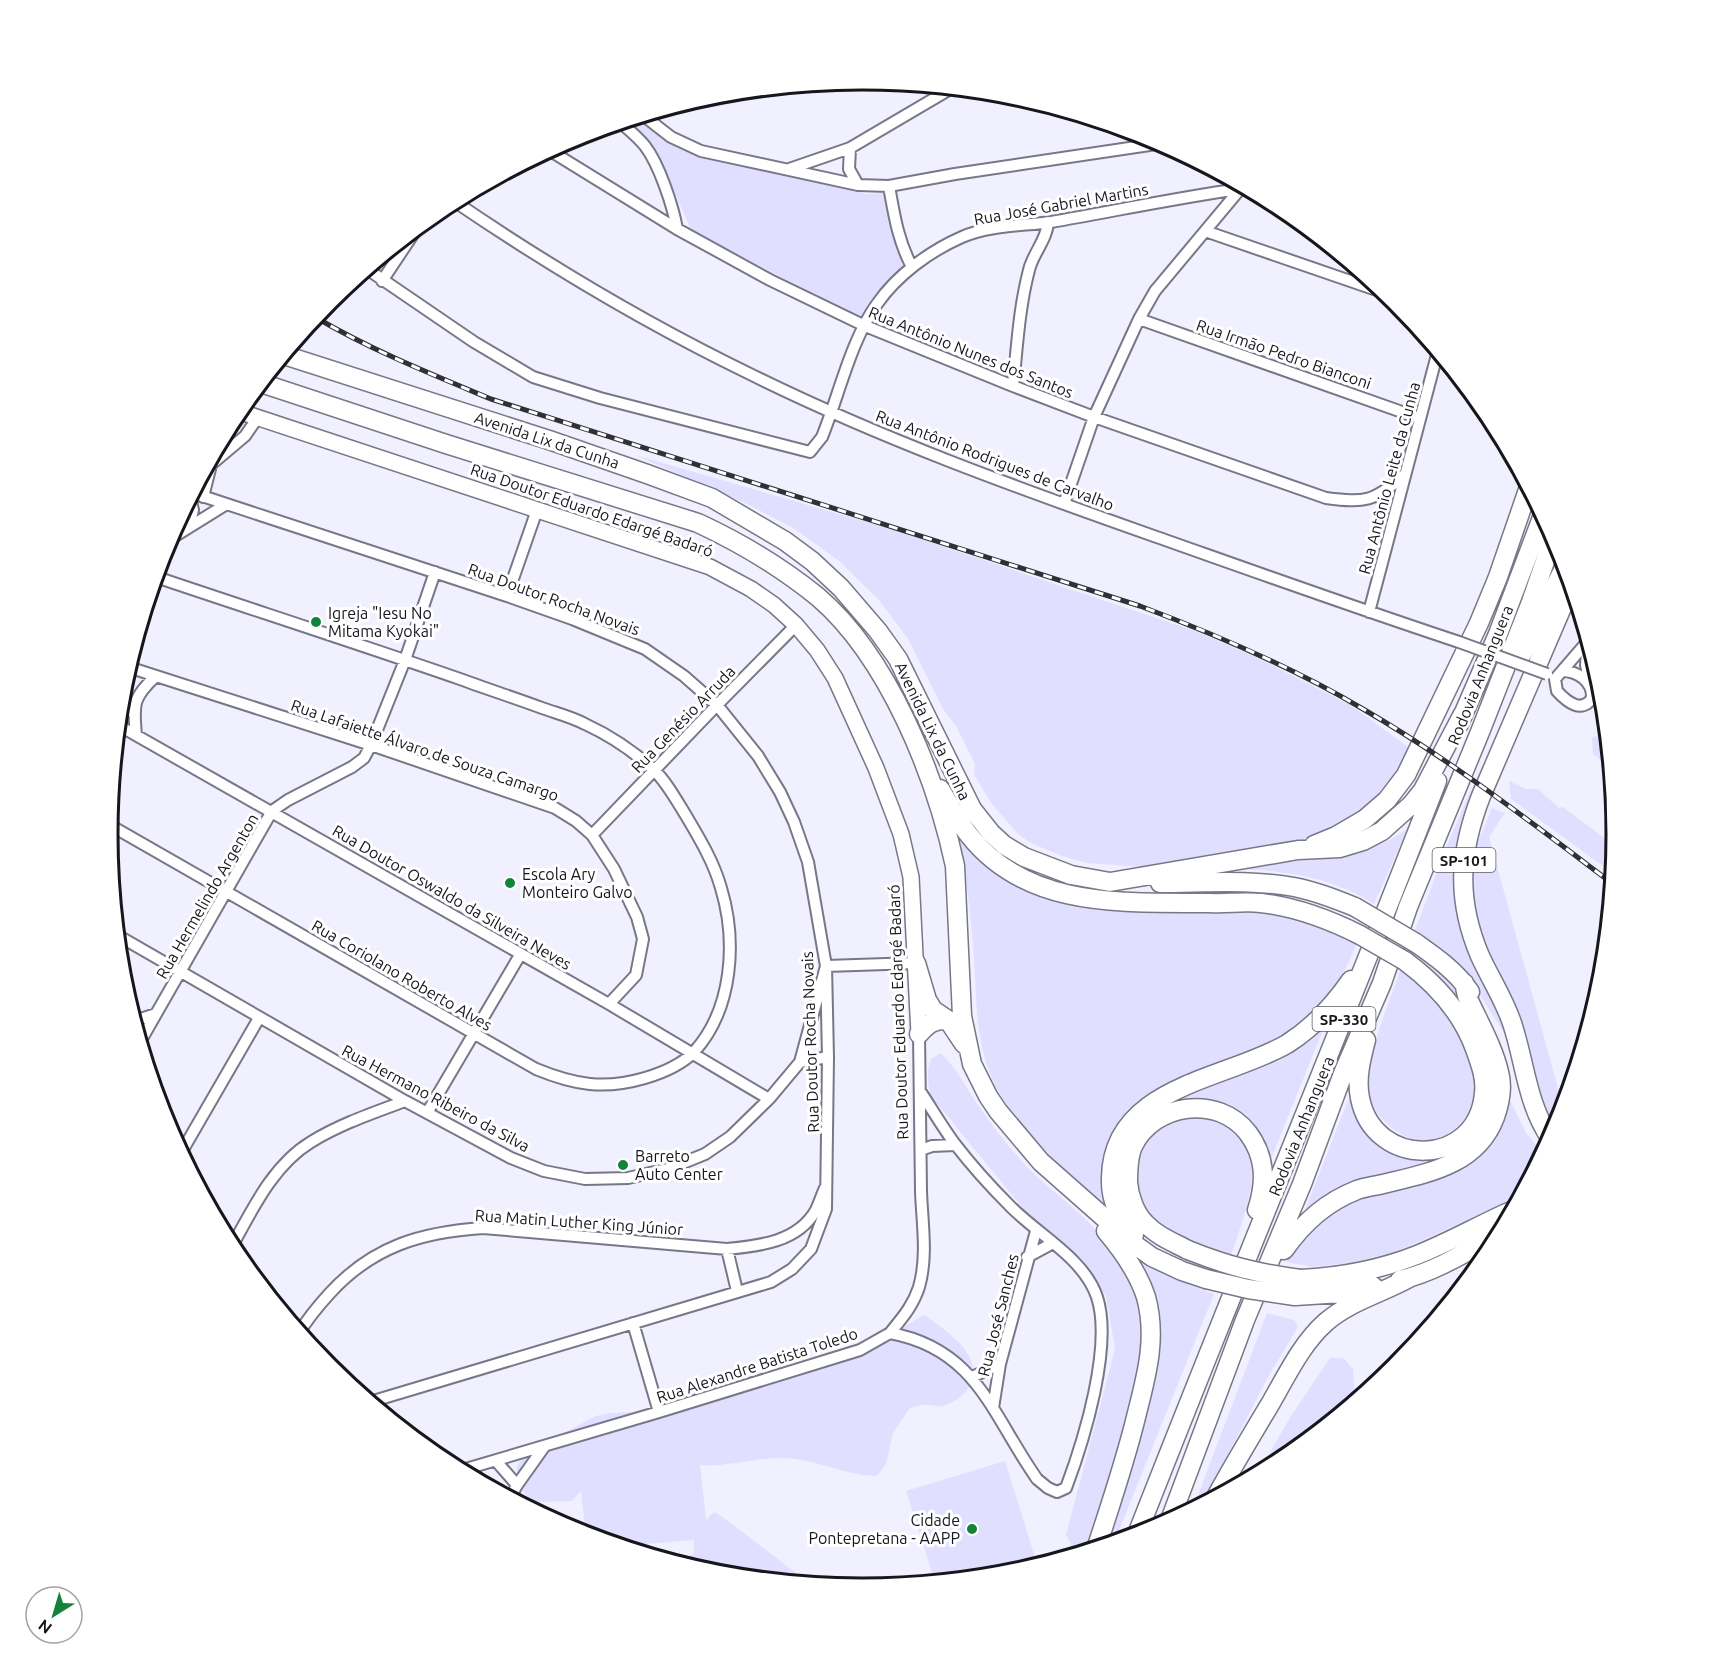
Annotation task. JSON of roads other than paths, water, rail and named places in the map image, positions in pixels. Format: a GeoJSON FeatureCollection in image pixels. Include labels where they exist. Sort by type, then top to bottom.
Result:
{"type":"FeatureCollection","features":[{"type":"Feature","properties":{"kind":"highway","name":"Avenida Lix da Cunha"},"geometry":{"type":"LineString","coordinates":[[292,357],[647,474],[711,498],[785,541],[812,561],[841,588],[878,631],[898,659],[972,809],[991,833],[1004,845],[1024,857],[1071,875],[1110,882],[1298,850],[1340,848],[1363,841],[1382,831],[1411,805],[1423,790],[1463,714]]}},
{"type":"Feature","properties":{"kind":"highway","name":"Avenida Lix da Cunha"},"geometry":{"type":"LineString","coordinates":[[269,386],[698,523],[737,541],[778,567],[819,598],[839,619],[882,676],[906,720],[923,759],[950,843],[956,875],[962,1016],[972,1065],[998,1112],[1041,1162],[1063,1182]]}},
{"type":"Feature","properties":{"kind":"highway"},"geometry":{"type":"LineString","coordinates":[[1298,850],[1336,836],[1365,819],[1387,800],[1406,775],[1479,623],[1498,577],[1526,497]]}},
{"type":"Feature","properties":{"kind":"highway","name":"Rodovia Anhanguera"},"geometry":{"type":"LineString","coordinates":[[1141,1524],[1220,1322],[1259,1231],[1367,940],[1498,634],[1539,525]]}},
{"type":"Feature","properties":{"kind":"highway","name":"Rodovia Anhanguera"},"geometry":{"type":"LineString","coordinates":[[1174,1510],[1245,1320],[1302,1184],[1344,1071],[1382,983],[1408,907],[1480,732],[1549,549]]}},
{"type":"Feature","properties":{"kind":"highway"},"geometry":{"type":"LineString","coordinates":[[1480,732],[1502,696],[1560,576]]}},
{"type":"Feature","properties":{"kind":"highway","name":"SP-101"},"geometry":{"type":"LineString","coordinates":[[1545,1130],[1539,1120],[1531,1096],[1512,1022],[1470,929],[1463,898],[1463,864],[1470,825],[1481,796],[1567,595]]}},
{"type":"Feature","properties":{"kind":"highway"},"geometry":{"type":"LineString","coordinates":[[923,759],[969,835],[987,854],[1012,873],[1037,886],[1067,896],[1098,901],[1260,903],[1305,911],[1334,922],[1405,961],[1425,976],[1450,1003],[1473,1044],[1483,1071],[1484,1092],[1478,1115],[1471,1128],[1461,1137],[1438,1150],[1408,1151],[1393,1144],[1380,1135],[1364,1112],[1358,1083],[1360,1065],[1382,983]]}},
{"type":"Feature","properties":{"kind":"highway"},"geometry":{"type":"LineString","coordinates":[[1110,882],[1254,883],[1292,887],[1311,891],[1355,907],[1416,943],[1436,957],[1464,983],[1488,1022],[1534,1126],[1542,1137]]}},
{"type":"Feature","properties":{"kind":"highway"},"geometry":{"type":"LineString","coordinates":[[1182,1271],[1146,1246],[1131,1232],[1119,1214],[1112,1197],[1111,1165],[1120,1137],[1132,1119],[1161,1097],[1260,1058],[1310,1028],[1338,999],[1367,940]]}},
{"type":"Feature","properties":{"kind":"highway"},"geometry":{"type":"LineString","coordinates":[[916,963],[927,1000],[933,1010],[948,1020],[969,1052]]}},
{"type":"Feature","properties":{"kind":"highway"},"geometry":{"type":"LineString","coordinates":[[1284,1250],[1314,1215],[1340,1198],[1359,1189],[1426,1173],[1454,1163],[1468,1155],[1481,1142],[1491,1127],[1499,1107],[1500,1073],[1467,996],[1464,983]]}},
{"type":"Feature","properties":{"kind":"highway"},"geometry":{"type":"LineString","coordinates":[[919,1034],[928,1024],[937,1019],[948,1020]]}},
{"type":"Feature","properties":{"kind":"highway"},"geometry":{"type":"LineString","coordinates":[[1220,1322],[1262,1194],[1261,1156],[1242,1125],[1228,1116],[1200,1107],[1173,1111],[1159,1118],[1146,1129],[1133,1146],[1128,1172],[1128,1189],[1145,1223],[1166,1239],[1222,1264],[1255,1273],[1297,1287],[1392,1263],[1431,1249],[1502,1216]]}},
{"type":"Feature","properties":{"kind":"highway"},"geometry":{"type":"LineString","coordinates":[[1063,1182],[1152,1257],[1206,1279],[1248,1289],[1297,1287],[1342,1293],[1411,1277]]}},
{"type":"Feature","properties":{"kind":"highway"},"geometry":{"type":"LineString","coordinates":[[1063,1182],[1116,1243],[1131,1264],[1140,1282],[1149,1310],[1150,1361],[1122,1470],[1099,1540]]}},
{"type":"Feature","properties":{"kind":"highway"},"geometry":{"type":"LineString","coordinates":[[1185,1505],[1284,1250],[1302,1184]]}},
{"type":"Feature","properties":{"kind":"highway"},"geometry":{"type":"LineString","coordinates":[[1223,1486],[1290,1369],[1317,1330],[1352,1304],[1369,1295],[1389,1290],[1486,1241]]}},
{"type":"Feature","properties":{"kind":"highway"},"geometry":{"type":"LineString","coordinates":[[1133,1527],[1162,1471]]}},
{"type":"Feature","properties":{"kind":"street"},"geometry":{"type":"LineString","coordinates":[[789,169],[850,148],[941,94]]}},
{"type":"Feature","properties":{"kind":"street"},"geometry":{"type":"LineString","coordinates":[[651,121],[671,137],[701,151],[858,185],[889,186],[1144,146]]}},
{"type":"Feature","properties":{"kind":"street"},"geometry":{"type":"LineString","coordinates":[[627,129],[645,146],[662,179],[675,214],[677,229]]}},
{"type":"Feature","properties":{"kind":"street"},"geometry":{"type":"LineString","coordinates":[[850,148],[849,169],[858,185]]}},
{"type":"Feature","properties":{"kind":"street","name":"Rua Antônio Nunes dos Santos"},"geometry":{"type":"LineString","coordinates":[[558,156],[677,229],[770,280],[863,325],[1094,417],[1326,498],[1354,501],[1371,499],[1388,489],[1404,475]]}},
{"type":"Feature","properties":{"kind":"street"},"geometry":{"type":"LineString","coordinates":[[889,186],[897,230],[904,253],[912,267]]}},
{"type":"Feature","properties":{"kind":"street","name":"Rua José Gabriel Martins"},"geometry":{"type":"LineString","coordinates":[[382,281],[532,377],[600,398],[810,452],[822,437],[863,325],[879,301],[912,267],[936,250],[963,236],[1012,225],[1048,222],[1234,189]]}},
{"type":"Feature","properties":{"kind":"street"},"geometry":{"type":"LineString","coordinates":[[1064,504],[1094,417],[1138,319],[1155,291],[1238,192]]}},
{"type":"Feature","properties":{"kind":"street","name":"Rua Antônio Rodrigues de Carvalho"},"geometry":{"type":"LineString","coordinates":[[462,207],[505,236],[623,307],[750,375],[832,412],[947,460],[1064,504],[1555,675],[1577,674],[1590,686]]}},
{"type":"Feature","properties":{"kind":"street"},"geometry":{"type":"LineString","coordinates":[[1013,386],[1023,293],[1030,266],[1047,231],[1048,222]]}},
{"type":"Feature","properties":{"kind":"street"},"geometry":{"type":"LineString","coordinates":[[1205,231],[1365,286]]}},
{"type":"Feature","properties":{"kind":"street"},"geometry":{"type":"LineString","coordinates":[[373,274],[382,281],[404,248]]}},
{"type":"Feature","properties":{"kind":"street","name":"Rua Irmão Pedro Bianconi"},"geometry":{"type":"LineString","coordinates":[[1138,319],[1419,418]]}},
{"type":"Feature","properties":{"kind":"street","name":"Rua Antônio Leite da Cunha"},"geometry":{"type":"LineString","coordinates":[[1369,612],[1435,360]]}},
{"type":"Feature","properties":{"kind":"street","name":"Rua Doutor Eduardo Edargé Badaró"},"geometry":{"type":"LineString","coordinates":[[248,414],[710,567],[751,589],[774,606],[796,625],[817,650],[835,678],[876,768],[901,834],[911,877],[919,1034],[921,1192],[924,1229],[919,1285],[907,1313],[890,1333]]}},
{"type":"Feature","properties":{"kind":"street"},"geometry":{"type":"LineString","coordinates":[[222,455],[245,436],[258,417]]}},
{"type":"Feature","properties":{"kind":"street","name":"Rua Doutor Rocha Novais"},"geometry":{"type":"LineString","coordinates":[[200,496],[507,596],[582,622],[645,649],[684,676],[717,705],[758,756],[780,792],[794,822],[811,877],[826,966],[828,1057],[826,1209],[811,1249],[792,1269],[771,1282],[379,1399]]}},
{"type":"Feature","properties":{"kind":"street"},"geometry":{"type":"LineString","coordinates":[[184,529],[225,505]]}},
{"type":"Feature","properties":{"kind":"street"},"geometry":{"type":"LineString","coordinates":[[189,526],[193,510]]}},
{"type":"Feature","properties":{"kind":"street"},"geometry":{"type":"LineString","coordinates":[[507,596],[537,510]]}},
{"type":"Feature","properties":{"kind":"street","name":"Rua Hermelindo Argenton"},"geometry":{"type":"LineString","coordinates":[[145,1033],[272,811],[288,800],[352,768],[364,758],[371,746],[405,660],[435,572]]}},
{"type":"Feature","properties":{"kind":"street"},"geometry":{"type":"LineString","coordinates":[[164,580],[405,660],[584,723],[614,739],[655,770],[706,848],[721,887],[729,930],[730,959],[725,991],[712,1024],[693,1053]]}},
{"type":"Feature","properties":{"kind":"street","name":"Rua Genésio Arruda"},"geometry":{"type":"LineString","coordinates":[[592,836],[796,625]]}},
{"type":"Feature","properties":{"kind":"street"},"geometry":{"type":"LineString","coordinates":[[1583,645],[1555,675],[1557,691],[1576,706],[1583,707],[1593,698],[1586,660]]}},
{"type":"Feature","properties":{"kind":"street","name":"Rua Lafaiette Álvaro de Souza Camargo"},"geometry":{"type":"LineString","coordinates":[[137,669],[555,808],[576,821],[592,836],[628,895],[643,939],[636,975],[609,1004]]}},
{"type":"Feature","properties":{"kind":"street"},"geometry":{"type":"LineString","coordinates":[[136,735],[133,709],[140,690],[156,676]]}},
{"type":"Feature","properties":{"kind":"street"},"geometry":{"type":"LineString","coordinates":[[135,678],[140,690]]}},
{"type":"Feature","properties":{"kind":"street"},"geometry":{"type":"LineString","coordinates":[[128,711],[133,709]]}},
{"type":"Feature","properties":{"kind":"street","name":"Rua Doutor Oswaldo da Silveira Neves"},"geometry":{"type":"LineString","coordinates":[[125,729],[609,1004],[769,1099]]}},
{"type":"Feature","properties":{"kind":"street","name":"Rua Coriolano Roberto Alves"},"geometry":{"type":"LineString","coordinates":[[118,830],[536,1069],[561,1079],[583,1084],[612,1086],[672,1068],[693,1053]]}},
{"type":"Feature","properties":{"kind":"street","name":"Rua Hermano Ribeiro da Silva"},"geometry":{"type":"LineString","coordinates":[[125,940],[405,1101],[511,1158],[544,1170],[585,1179],[628,1178],[668,1169],[720,1146],[769,1099],[800,1062],[826,966]]}},
{"type":"Feature","properties":{"kind":"street"},"geometry":{"type":"LineString","coordinates":[[427,1113],[520,955]]}},
{"type":"Feature","properties":{"kind":"street"},"geometry":{"type":"LineString","coordinates":[[826,966],[916,963]]}},
{"type":"Feature","properties":{"kind":"street"},"geometry":{"type":"LineString","coordinates":[[141,1018],[156,1014]]}},
{"type":"Feature","properties":{"kind":"street"},"geometry":{"type":"LineString","coordinates":[[186,1144],[260,1018]]}},
{"type":"Feature","properties":{"kind":"street"},"geometry":{"type":"LineString","coordinates":[[800,1062],[828,1057]]}},
{"type":"Feature","properties":{"kind":"street"},"geometry":{"type":"LineString","coordinates":[[890,1333],[911,1337],[950,1356],[972,1377],[1038,1479],[1057,1492],[1066,1488],[1077,1459],[1099,1370],[1101,1317],[1096,1295],[1071,1258],[1010,1207],[956,1145],[920,1092]]}},
{"type":"Feature","properties":{"kind":"street"},"geometry":{"type":"LineString","coordinates":[[237,1238],[271,1181],[310,1142],[337,1128],[405,1101]]}},
{"type":"Feature","properties":{"kind":"street"},"geometry":{"type":"LineString","coordinates":[[921,1150],[932,1146],[956,1145]]}},
{"type":"Feature","properties":{"kind":"street","name":"Rua Matin Luther King Júnior"},"geometry":{"type":"LineString","coordinates":[[304,1326],[340,1282],[362,1264],[390,1247],[426,1235],[483,1227],[727,1249],[759,1246],[777,1241],[800,1229],[815,1212],[827,1182]]}},
{"type":"Feature","properties":{"kind":"street","name":"Rua José Sanches"},"geometry":{"type":"LineString","coordinates":[[993,1408],[1000,1364],[1036,1231]]}},
{"type":"Feature","properties":{"kind":"street"},"geometry":{"type":"LineString","coordinates":[[1028,1257],[1053,1243]]}},
{"type":"Feature","properties":{"kind":"street"},"geometry":{"type":"LineString","coordinates":[[727,1249],[737,1291]]}},
{"type":"Feature","properties":{"kind":"street"},"geometry":{"type":"LineString","coordinates":[[907,1313],[911,1337]]}},
{"type":"Feature","properties":{"kind":"street"},"geometry":{"type":"LineString","coordinates":[[633,1323],[659,1412]]}},
{"type":"Feature","properties":{"kind":"street","name":"Rua Alexandre Batista Toledo"},"geometry":{"type":"LineString","coordinates":[[471,1468],[860,1350],[890,1333]]}},
{"type":"Feature","properties":{"kind":"street"},"geometry":{"type":"LineString","coordinates":[[972,1377],[1000,1364]]}},
{"type":"Feature","properties":{"kind":"street"},"geometry":{"type":"LineString","coordinates":[[513,1491],[544,1447]]}},
{"type":"Feature","properties":{"kind":"street"},"geometry":{"type":"LineString","coordinates":[[496,1461],[516,1485]]}},
{"type":"Feature","properties":{"kind":"railway"},"geometry":{"type":"LineString","coordinates":[[323,322],[379,351],[491,399],[1140,606],[1226,640],[1309,679],[1428,749],[1605,878]]}},
{"type":"Feature","properties":{"kind":"place","name":"Igreja \"Iesu No Mitama Kyokai\""},"geometry":{"type":"Point","coordinates":[316,622]}},
{"type":"Feature","properties":{"kind":"place","name":"Escola Ary Monteiro Galvo"},"geometry":{"type":"Point","coordinates":[510,883]}},
{"type":"Feature","properties":{"kind":"place","name":"Barreto Auto Center"},"geometry":{"type":"Point","coordinates":[623,1165]}},
{"type":"Feature","properties":{"kind":"place","name":"Cidade Pontepretana - AAPP"},"geometry":{"type":"Point","coordinates":[972,1529]}}]}
